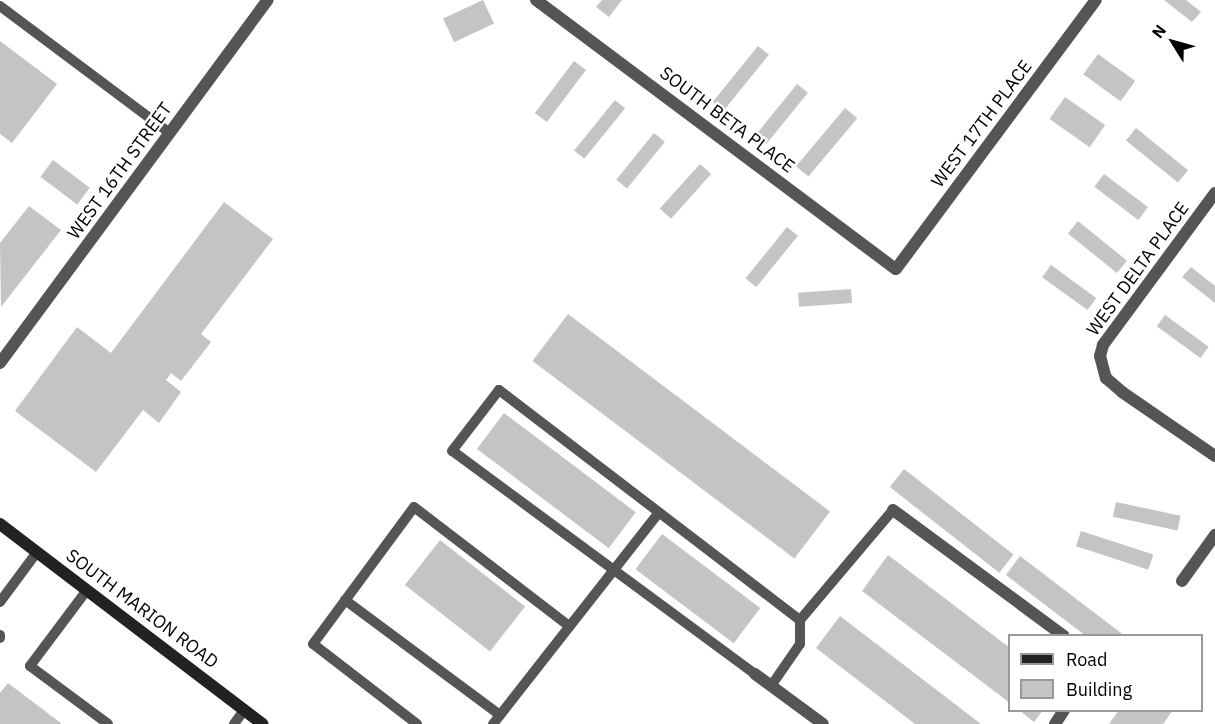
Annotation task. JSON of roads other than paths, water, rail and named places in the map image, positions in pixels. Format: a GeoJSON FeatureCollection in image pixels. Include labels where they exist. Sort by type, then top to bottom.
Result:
{"type":"FeatureCollection","features":[{"type":"Feature","properties":{"kind":"main road","name":"SOUTH MARION ROAD"},"geometry":{"type":"LineString","coordinates":[[0,524],[263,724]]}},
{"type":"Feature","properties":{"kind":"street","name":"WEST 16TH STREET"},"geometry":{"type":"LineString","coordinates":[[0,363],[268,0]]}},
{"type":"Feature","properties":{"kind":"street","name":"SOUTH BETA PLACE"},"geometry":{"type":"LineString","coordinates":[[536,0],[896,269]]}},
{"type":"Feature","properties":{"kind":"street","name":"WEST 17TH PLACE"},"geometry":{"type":"LineString","coordinates":[[896,269],[1096,0]]}},
{"type":"Feature","properties":{"kind":"street","name":"WEST DELTA PLACE"},"geometry":{"type":"LineString","coordinates":[[1215,193],[1102,345],[1100,357],[1106,378],[1122,392],[1215,456]]}},
{"type":"Feature","properties":{"kind":"street"},"geometry":{"type":"LineString","coordinates":[[893,510],[1061,634]]}},
{"type":"Feature","properties":{"kind":"street"},"geometry":{"type":"LineString","coordinates":[[1182,581],[1215,535]]}},
{"type":"Feature","properties":{"kind":"street"},"geometry":{"type":"LineString","coordinates":[[755,674],[823,724]]}},
{"type":"Feature","properties":{"kind":"lane"},"geometry":{"type":"LineString","coordinates":[[0,6],[170,133]]}},
{"type":"Feature","properties":{"kind":"lane"},"geometry":{"type":"LineString","coordinates":[[755,674],[612,572],[452,451],[499,390],[800,620]]}},
{"type":"Feature","properties":{"kind":"lane"},"geometry":{"type":"LineString","coordinates":[[417,724],[313,644],[414,507],[570,626]]}},
{"type":"Feature","properties":{"kind":"lane"},"geometry":{"type":"LineString","coordinates":[[771,686],[800,644],[800,620],[893,510]]}},
{"type":"Feature","properties":{"kind":"lane"},"geometry":{"type":"LineString","coordinates":[[345,600],[496,719],[659,512]]}},
{"type":"Feature","properties":{"kind":"lane"},"geometry":{"type":"LineString","coordinates":[[0,602],[37,552]]}},
{"type":"Feature","properties":{"kind":"lane"},"geometry":{"type":"LineString","coordinates":[[87,590],[30,666],[108,724]]}},
{"type":"Feature","properties":{"kind":"lane"},"geometry":{"type":"LineString","coordinates":[[234,724],[244,710]]}}]}
